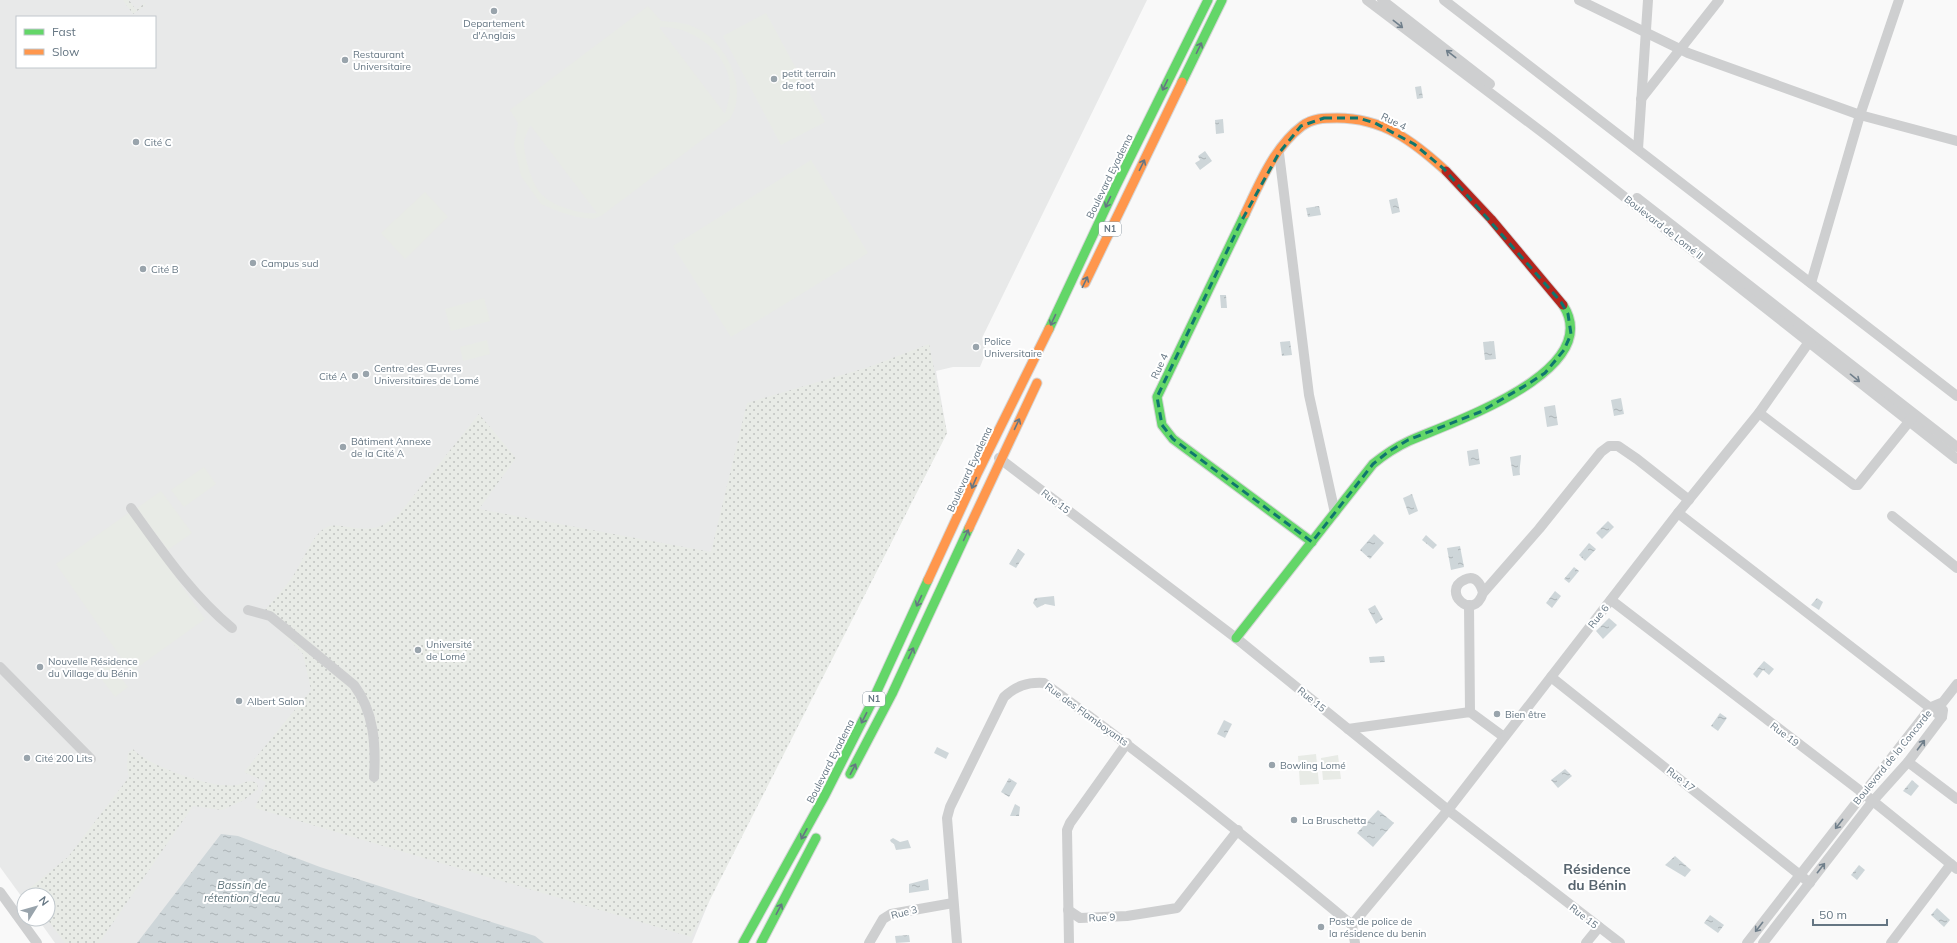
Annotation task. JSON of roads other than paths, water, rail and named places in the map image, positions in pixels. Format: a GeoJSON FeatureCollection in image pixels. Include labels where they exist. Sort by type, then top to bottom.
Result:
{"type":"FeatureCollection","features":[{"type":"Feature","properties":{"kind":"main road","name":"Boulevard Eyadema"},"geometry":{"type":"LineString","coordinates":[[743,943],[825,795],[872,702],[990,448],[1039,350],[1116,186],[1208,0]]}},
{"type":"Feature","properties":{"kind":"main road","name":"N1"},"geometry":{"type":"LineString","coordinates":[[1081,290],[1222,0]]}},
{"type":"Feature","properties":{"kind":"main road","name":"Rue 4"},"geometry":{"type":"LineString","coordinates":[[1236,638],[1335,513],[1373,464],[1388,452],[1408,440],[1480,412],[1545,373],[1564,350],[1570,334],[1568,314],[1561,302],[1510,241],[1444,169],[1414,144],[1396,133],[1358,118],[1324,118],[1312,120],[1301,126],[1279,153],[1255,193],[1157,397],[1158,412],[1162,426],[1173,439],[1312,542]]}},
{"type":"Feature","properties":{"kind":"main road","name":"N1"},"geometry":{"type":"LineString","coordinates":[[845,783],[892,694],[1042,371]]}},
{"type":"Feature","properties":{"kind":"main road"},"geometry":{"type":"LineString","coordinates":[[761,943],[820,830]]}},
{"type":"Feature","properties":{"kind":"street","name":"Boulevard de Lomé II"},"geometry":{"type":"LineString","coordinates":[[1367,0],[1551,139],[1810,342],[1912,418],[1957,447]]}},
{"type":"Feature","properties":{"kind":"street","name":"Boulevard de Lomé II"},"geometry":{"type":"LineString","coordinates":[[1382,0],[1912,418],[1957,459]]}},
{"type":"Feature","properties":{"kind":"street"},"geometry":{"type":"LineString","coordinates":[[1444,0],[1957,396]]}},
{"type":"Feature","properties":{"kind":"street"},"geometry":{"type":"LineString","coordinates":[[1579,0],[1680,49],[1860,115],[1957,141]]}},
{"type":"Feature","properties":{"kind":"street"},"geometry":{"type":"LineString","coordinates":[[1638,149],[1648,0]]}},
{"type":"Feature","properties":{"kind":"street"},"geometry":{"type":"LineString","coordinates":[[1641,99],[1719,0]]}},
{"type":"Feature","properties":{"kind":"street"},"geometry":{"type":"LineString","coordinates":[[1810,283],[1860,115],[1899,0]]}},
{"type":"Feature","properties":{"kind":"street"},"geometry":{"type":"LineString","coordinates":[[1279,153],[1309,395],[1335,513]]}},
{"type":"Feature","properties":{"kind":"street","name":"Rue 6"},"geometry":{"type":"LineString","coordinates":[[1352,924],[1448,810],[1678,513],[1759,413],[1810,342]]}},
{"type":"Feature","properties":{"kind":"street"},"geometry":{"type":"LineString","coordinates":[[1759,413],[1854,485],[1860,484],[1912,418]]}},
{"type":"Feature","properties":{"kind":"street"},"geometry":{"type":"LineString","coordinates":[[1483,593],[1481,585],[1475,579],[1467,578],[1460,582],[1456,589],[1457,597],[1462,603],[1469,606],[1476,604],[1481,600],[1483,593],[1539,529],[1601,452],[1609,446],[1618,446],[1689,500]]}},
{"type":"Feature","properties":{"kind":"street","name":"Rue 15"},"geometry":{"type":"LineString","coordinates":[[990,448],[1000,460],[1146,568],[1236,638],[1448,810],[1620,943]]}},
{"type":"Feature","properties":{"kind":"street"},"geometry":{"type":"LineString","coordinates":[[131,508],[194,592],[214,613],[232,628]]}},
{"type":"Feature","properties":{"kind":"street"},"geometry":{"type":"LineString","coordinates":[[1678,513],[1942,716]]}},
{"type":"Feature","properties":{"kind":"street"},"geometry":{"type":"LineString","coordinates":[[1892,516],[1957,568]]}},
{"type":"Feature","properties":{"kind":"street","name":"Rue 19"},"geometry":{"type":"LineString","coordinates":[[1611,600],[1863,793],[1872,802],[1954,866]]}},
{"type":"Feature","properties":{"kind":"street"},"geometry":{"type":"LineString","coordinates":[[1469,606],[1470,712]]}},
{"type":"Feature","properties":{"kind":"street"},"geometry":{"type":"LineString","coordinates":[[248,610],[270,616],[354,686],[363,698],[373,730],[375,756],[374,777]]}},
{"type":"Feature","properties":{"kind":"street"},"geometry":{"type":"LineString","coordinates":[[0,667],[91,759]]}},
{"type":"Feature","properties":{"kind":"street","name":"Rue 17"},"geometry":{"type":"LineString","coordinates":[[1551,677],[1810,883]]}},
{"type":"Feature","properties":{"kind":"street","name":"Rue des Flamboyants"},"geometry":{"type":"LineString","coordinates":[[957,943],[947,818],[950,807],[1004,697],[1012,688],[1022,684],[1044,683],[1127,743],[1238,830],[1352,924]]}},
{"type":"Feature","properties":{"kind":"street"},"geometry":{"type":"LineString","coordinates":[[1943,702],[1957,684]]}},
{"type":"Feature","properties":{"kind":"street","name":"Boulevard de la Concorde"},"geometry":{"type":"LineString","coordinates":[[1747,943],[1931,707],[1943,702],[1942,716],[1908,762],[1872,802],[1763,943]]}},
{"type":"Feature","properties":{"kind":"street"},"geometry":{"type":"LineString","coordinates":[[1348,729],[1470,712],[1504,737]]}},
{"type":"Feature","properties":{"kind":"street"},"geometry":{"type":"LineString","coordinates":[[1069,943],[1068,830],[1070,823],[1127,743]]}},
{"type":"Feature","properties":{"kind":"street"},"geometry":{"type":"LineString","coordinates":[[1908,762],[1957,799]]}},
{"type":"Feature","properties":{"kind":"street","name":"Rue 9"},"geometry":{"type":"LineString","coordinates":[[1068,910],[1080,918],[1127,916],[1177,908],[1238,830]]}},
{"type":"Feature","properties":{"kind":"street"},"geometry":{"type":"LineString","coordinates":[[1891,943],[1954,866]]}},
{"type":"Feature","properties":{"kind":"street"},"geometry":{"type":"LineString","coordinates":[[0,892],[37,943]]}},
{"type":"Feature","properties":{"kind":"street","name":"Rue 3"},"geometry":{"type":"LineString","coordinates":[[869,943],[883,919],[891,914],[953,903]]}},
{"type":"Feature","properties":{"kind":"street"},"geometry":{"type":"LineString","coordinates":[[1352,924],[1355,943]]}},
{"type":"Feature","properties":{"kind":"street"},"geometry":{"type":"LineString","coordinates":[[1586,943],[1599,927]]}},
{"type":"Feature","properties":{"kind":"water"},"geometry":{"type":"Polygon","coordinates":[[[1421,86],[1423,98],[1417,99],[1415,87],[1421,86]]]}},
{"type":"Feature","properties":{"kind":"water"},"geometry":{"type":"Polygon","coordinates":[[[1223,119],[1224,133],[1216,134],[1215,120],[1223,119]]]}},
{"type":"Feature","properties":{"kind":"water"},"geometry":{"type":"Polygon","coordinates":[[[1205,151],[1212,161],[1200,170],[1195,163],[1200,160],[1198,156],[1205,151]]]}},
{"type":"Feature","properties":{"kind":"water"},"geometry":{"type":"Polygon","coordinates":[[[1397,198],[1400,212],[1392,214],[1389,200],[1397,198]]]}},
{"type":"Feature","properties":{"kind":"water"},"geometry":{"type":"Polygon","coordinates":[[[1319,206],[1321,215],[1308,217],[1306,208],[1319,206]]]}},
{"type":"Feature","properties":{"kind":"water"},"geometry":{"type":"Polygon","coordinates":[[[1220,295],[1226,295],[1227,308],[1221,308],[1220,295]]]}},
{"type":"Feature","properties":{"kind":"water"},"geometry":{"type":"Polygon","coordinates":[[[1290,341],[1292,355],[1282,356],[1280,342],[1290,341]]]}},
{"type":"Feature","properties":{"kind":"water"},"geometry":{"type":"Polygon","coordinates":[[[1494,341],[1496,359],[1485,360],[1483,342],[1494,341]]]}},
{"type":"Feature","properties":{"kind":"water"},"geometry":{"type":"Polygon","coordinates":[[[1621,398],[1624,414],[1614,416],[1611,400],[1621,398]]]}},
{"type":"Feature","properties":{"kind":"water"},"geometry":{"type":"Polygon","coordinates":[[[1555,405],[1558,425],[1547,427],[1544,407],[1555,405]]]}},
{"type":"Feature","properties":{"kind":"water"},"geometry":{"type":"Polygon","coordinates":[[[1478,449],[1480,464],[1469,466],[1467,451],[1478,449]]]}},
{"type":"Feature","properties":{"kind":"water"},"geometry":{"type":"Polygon","coordinates":[[[1521,455],[1520,475],[1513,476],[1510,457],[1521,455]]]}},
{"type":"Feature","properties":{"kind":"water"},"geometry":{"type":"Polygon","coordinates":[[[1412,494],[1418,511],[1409,515],[1403,498],[1412,494]]]}},
{"type":"Feature","properties":{"kind":"water"},"geometry":{"type":"Polygon","coordinates":[[[1608,521],[1614,527],[1602,539],[1596,533],[1608,521]]]}},
{"type":"Feature","properties":{"kind":"water"},"geometry":{"type":"Polygon","coordinates":[[[1374,534],[1384,543],[1370,559],[1360,550],[1374,534]]]}},
{"type":"Feature","properties":{"kind":"water"},"geometry":{"type":"Polygon","coordinates":[[[1426,535],[1437,545],[1433,549],[1422,540],[1426,535]]]}},
{"type":"Feature","properties":{"kind":"water"},"geometry":{"type":"Polygon","coordinates":[[[1589,543],[1596,549],[1585,561],[1579,555],[1589,543]]]}},
{"type":"Feature","properties":{"kind":"water"},"geometry":{"type":"Polygon","coordinates":[[[1460,546],[1464,567],[1451,570],[1447,548],[1460,546]]]}},
{"type":"Feature","properties":{"kind":"water"},"geometry":{"type":"Polygon","coordinates":[[[1018,549],[1025,554],[1016,568],[1009,564],[1018,549]]]}},
{"type":"Feature","properties":{"kind":"water"},"geometry":{"type":"Polygon","coordinates":[[[1574,567],[1579,571],[1569,583],[1564,579],[1574,567]]]}},
{"type":"Feature","properties":{"kind":"water"},"geometry":{"type":"Polygon","coordinates":[[[1555,591],[1561,596],[1552,608],[1546,603],[1555,591]]]}},
{"type":"Feature","properties":{"kind":"water"},"geometry":{"type":"Polygon","coordinates":[[[1054,596],[1055,606],[1045,604],[1037,608],[1033,603],[1035,598],[1054,596]]]}},
{"type":"Feature","properties":{"kind":"water"},"geometry":{"type":"Polygon","coordinates":[[[1817,598],[1823,602],[1819,610],[1811,605],[1817,598]]]}},
{"type":"Feature","properties":{"kind":"water"},"geometry":{"type":"Polygon","coordinates":[[[1375,605],[1383,619],[1376,624],[1368,609],[1375,605]]]}},
{"type":"Feature","properties":{"kind":"water"},"geometry":{"type":"Polygon","coordinates":[[[1609,618],[1617,625],[1603,639],[1596,631],[1609,618]]]}},
{"type":"Feature","properties":{"kind":"water"},"geometry":{"type":"Polygon","coordinates":[[[1384,656],[1385,662],[1370,663],[1369,657],[1384,656]]]}},
{"type":"Feature","properties":{"kind":"water"},"geometry":{"type":"Polygon","coordinates":[[[1764,661],[1774,669],[1769,675],[1763,670],[1757,678],[1753,674],[1764,661]]]}},
{"type":"Feature","properties":{"kind":"water"},"geometry":{"type":"Polygon","coordinates":[[[1720,713],[1727,718],[1718,731],[1711,726],[1720,713]]]}},
{"type":"Feature","properties":{"kind":"water"},"geometry":{"type":"Polygon","coordinates":[[[1224,720],[1232,724],[1225,738],[1217,734],[1224,720]]]}},
{"type":"Feature","properties":{"kind":"water"},"geometry":{"type":"Polygon","coordinates":[[[937,747],[949,753],[946,759],[934,753],[937,747]]]}},
{"type":"Feature","properties":{"kind":"water"},"geometry":{"type":"Polygon","coordinates":[[[1565,769],[1572,776],[1558,788],[1551,780],[1565,769]]]}},
{"type":"Feature","properties":{"kind":"water"},"geometry":{"type":"Polygon","coordinates":[[[1009,778],[1017,783],[1009,797],[1001,792],[1009,778]]]}},
{"type":"Feature","properties":{"kind":"water"},"geometry":{"type":"Polygon","coordinates":[[[1912,780],[1919,786],[1911,796],[1903,791],[1912,780]]]}},
{"type":"Feature","properties":{"kind":"water"},"geometry":{"type":"Polygon","coordinates":[[[1015,804],[1020,807],[1019,816],[1010,816],[1015,804]]]}},
{"type":"Feature","properties":{"kind":"water"},"geometry":{"type":"Polygon","coordinates":[[[1378,810],[1394,823],[1373,847],[1357,833],[1378,810]]]}},
{"type":"Feature","properties":{"kind":"water","name":"Bassin de rétention d'eau"},"geometry":{"type":"Polygon","coordinates":[[[221,834],[238,836],[320,867],[535,936],[544,943],[137,943],[221,834]]]}},
{"type":"Feature","properties":{"kind":"water"},"geometry":{"type":"Polygon","coordinates":[[[893,838],[900,842],[908,840],[911,848],[896,850],[894,844],[890,840],[893,838]]]}},
{"type":"Feature","properties":{"kind":"water"},"geometry":{"type":"Polygon","coordinates":[[[1675,856],[1691,870],[1685,877],[1665,865],[1675,856]]]}},
{"type":"Feature","properties":{"kind":"water"},"geometry":{"type":"Polygon","coordinates":[[[1859,865],[1865,870],[1857,880],[1851,875],[1859,865]]]}},
{"type":"Feature","properties":{"kind":"water"},"geometry":{"type":"Polygon","coordinates":[[[928,879],[929,890],[909,893],[909,884],[928,879]]]}},
{"type":"Feature","properties":{"kind":"water"},"geometry":{"type":"Polygon","coordinates":[[[1937,908],[1950,920],[1944,927],[1931,915],[1937,908]]]}},
{"type":"Feature","properties":{"kind":"water"},"geometry":{"type":"Polygon","coordinates":[[[1710,915],[1724,925],[1718,933],[1704,923],[1710,915]]]}},
{"type":"Feature","properties":{"kind":"water"},"geometry":{"type":"Polygon","coordinates":[[[909,935],[910,942],[896,943],[895,936],[909,935]]]}},
{"type":"Feature","properties":{"kind":"place","name":"Departement d'Anglais"},"geometry":{"type":"Point","coordinates":[494,11]}},
{"type":"Feature","properties":{"kind":"place","name":"Restaurant Universitaire"},"geometry":{"type":"Point","coordinates":[345,60]}},
{"type":"Feature","properties":{"kind":"place","name":"petit terrain de foot"},"geometry":{"type":"Point","coordinates":[774,79]}},
{"type":"Feature","properties":{"kind":"place","name":"Cité C"},"geometry":{"type":"Point","coordinates":[136,142]}},
{"type":"Feature","properties":{"kind":"place","name":"Campus sud"},"geometry":{"type":"Point","coordinates":[253,263]}},
{"type":"Feature","properties":{"kind":"place","name":"Cité B"},"geometry":{"type":"Point","coordinates":[143,269]}},
{"type":"Feature","properties":{"kind":"place","name":"Police Universitaire"},"geometry":{"type":"Point","coordinates":[976,347]}},
{"type":"Feature","properties":{"kind":"place","name":"Centre des Œuvres Universitaires de Lomé"},"geometry":{"type":"Point","coordinates":[366,374]}},
{"type":"Feature","properties":{"kind":"place","name":"Cité A"},"geometry":{"type":"Point","coordinates":[355,376]}},
{"type":"Feature","properties":{"kind":"place","name":"Bâtiment Annexe de la Cité A"},"geometry":{"type":"Point","coordinates":[343,447]}},
{"type":"Feature","properties":{"kind":"place","name":"Université de Lomé"},"geometry":{"type":"Point","coordinates":[418,650]}},
{"type":"Feature","properties":{"kind":"place","name":"Nouvelle Résidence du Village du Bénin"},"geometry":{"type":"Point","coordinates":[40,667]}},
{"type":"Feature","properties":{"kind":"place","name":"Albert Salon"},"geometry":{"type":"Point","coordinates":[239,701]}},
{"type":"Feature","properties":{"kind":"place","name":"Bien être"},"geometry":{"type":"Point","coordinates":[1497,714]}},
{"type":"Feature","properties":{"kind":"place","name":"Cité 200 Lits"},"geometry":{"type":"Point","coordinates":[27,758]}},
{"type":"Feature","properties":{"kind":"place","name":"Bowling Lomé"},"geometry":{"type":"Point","coordinates":[1272,765]}},
{"type":"Feature","properties":{"kind":"place","name":"La Bruschetta"},"geometry":{"type":"Point","coordinates":[1294,820]}},
{"type":"Feature","properties":{"kind":"place","name":"Poste de police de la résidence du benin"},"geometry":{"type":"Point","coordinates":[1321,927]}},
{"type":"Feature","properties":{"kind":"district","name":"Résidence du Bénin"},"geometry":{"type":"Point","coordinates":[1597,878]}}]}
